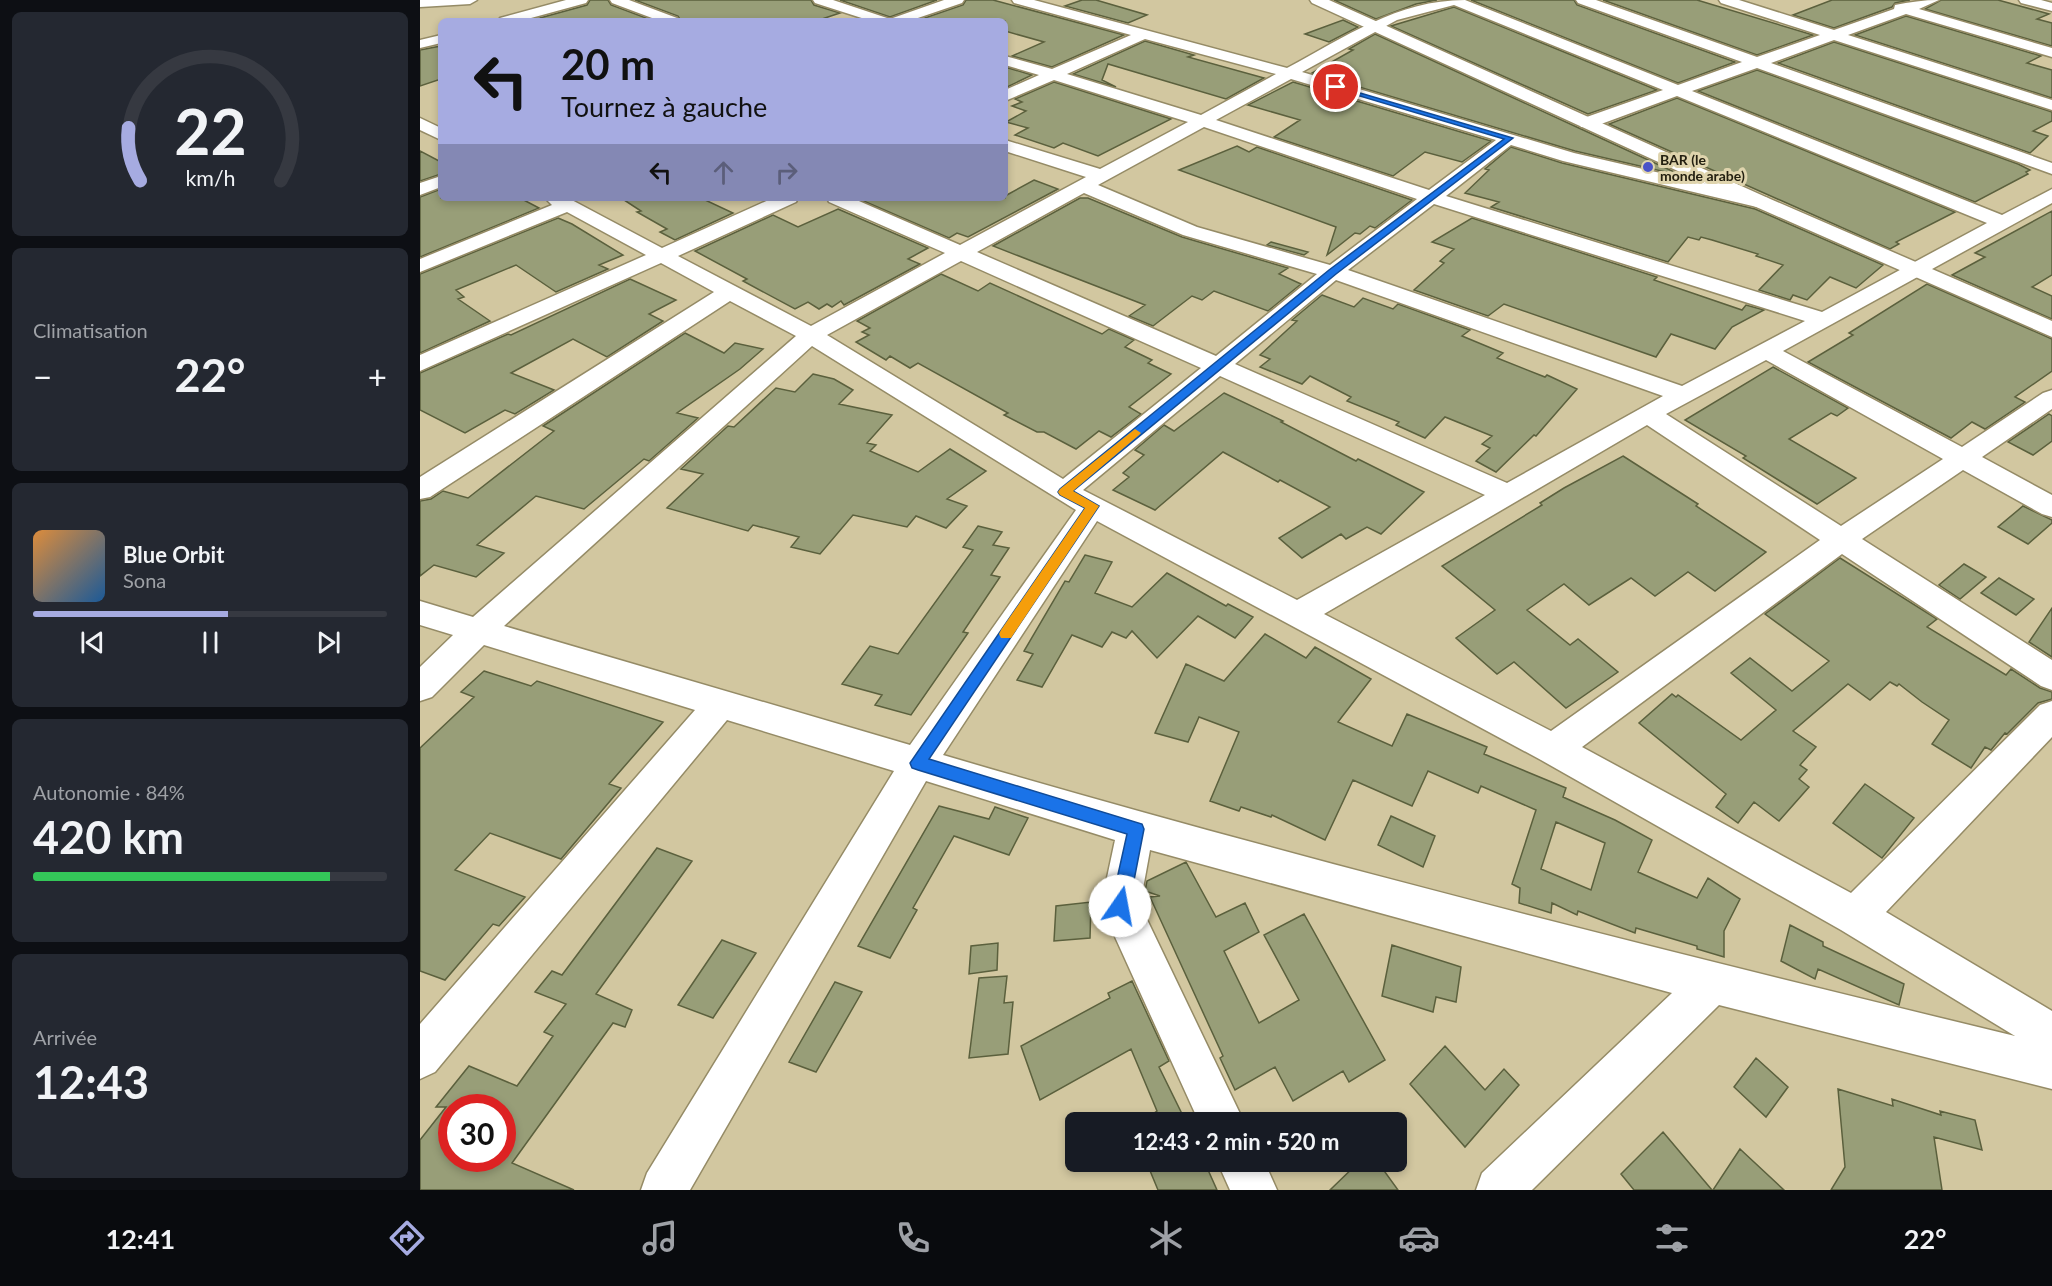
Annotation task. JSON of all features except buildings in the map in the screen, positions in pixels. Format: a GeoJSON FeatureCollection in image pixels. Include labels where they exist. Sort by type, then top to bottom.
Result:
{"type":"FeatureCollection","features":[{"type":"Feature","properties":{"kind":"street"},"geometry":{"type":"LineString","coordinates":[[420,3],[467,0]]}},
{"type":"Feature","properties":{"kind":"street"},"geometry":{"type":"LineString","coordinates":[[456,16],[467,0]]}},
{"type":"Feature","properties":{"kind":"street"},"geometry":{"type":"LineString","coordinates":[[516,18],[582,0]]}},
{"type":"Feature","properties":{"kind":"street"},"geometry":{"type":"LineString","coordinates":[[617,0],[664,18]]}},
{"type":"Feature","properties":{"kind":"street"},"geometry":{"type":"LineString","coordinates":[[820,0],[876,18]]}},
{"type":"Feature","properties":{"kind":"street"},"geometry":{"type":"LineString","coordinates":[[905,18],[957,0]]}},
{"type":"Feature","properties":{"kind":"street"},"geometry":{"type":"LineString","coordinates":[[1019,0],[1292,74],[1569,157],[1761,202]]}},
{"type":"Feature","properties":{"kind":"street"},"geometry":{"type":"LineString","coordinates":[[1317,0],[1761,202],[2052,330]]}},
{"type":"Feature","properties":{"kind":"street"},"geometry":{"type":"LineString","coordinates":[[420,687],[480,629],[811,335],[1292,74],[1392,17],[1455,0],[2003,222]]}},
{"type":"Feature","properties":{"kind":"street"},"geometry":{"type":"LineString","coordinates":[[1583,0],[2052,169]]}},
{"type":"Feature","properties":{"kind":"street"},"geometry":{"type":"LineString","coordinates":[[1726,0],[2052,105]]}},
{"type":"Feature","properties":{"kind":"street"},"geometry":{"type":"LineString","coordinates":[[1587,123],[1932,0]]}},
{"type":"Feature","properties":{"kind":"street"},"geometry":{"type":"LineString","coordinates":[[2026,0],[2052,7]]}},
{"type":"Feature","properties":{"kind":"street"},"geometry":{"type":"LineString","coordinates":[[1885,3],[2052,53]]}},
{"type":"Feature","properties":{"kind":"street"},"geometry":{"type":"LineString","coordinates":[[1008,95],[1144,34]]}},
{"type":"Feature","properties":{"kind":"street"},"geometry":{"type":"LineString","coordinates":[[420,44],[438,40]]}},
{"type":"Feature","properties":{"kind":"street"},"geometry":{"type":"LineString","coordinates":[[1008,61],[1203,121],[1430,197],[1824,320]]}},
{"type":"Feature","properties":{"kind":"street"},"geometry":{"type":"LineString","coordinates":[[420,123],[438,133]]}},
{"type":"Feature","properties":{"kind":"street"},"geometry":{"type":"LineString","coordinates":[[664,1190],[1078,499],[1216,365],[1333,272],[1509,138]]}},
{"type":"Feature","properties":{"kind":"street"},"geometry":{"type":"LineString","coordinates":[[1008,146],[1093,181],[1190,231],[1333,272],[1682,394]]}},
{"type":"Feature","properties":{"kind":"street"},"geometry":{"type":"LineString","coordinates":[[420,189],[438,182]]}},
{"type":"Feature","properties":{"kind":"street"},"geometry":{"type":"LineString","coordinates":[[1299,614],[1506,493],[1682,394],[1917,270],[2052,195]]}},
{"type":"Feature","properties":{"kind":"street"},"geometry":{"type":"LineString","coordinates":[[420,364],[782,201]]}},
{"type":"Feature","properties":{"kind":"street"},"geometry":{"type":"LineString","coordinates":[[843,201],[1506,493]]}},
{"type":"Feature","properties":{"kind":"street"},"geometry":{"type":"LineString","coordinates":[[420,266],[561,202],[811,335],[1078,499],[1554,749],[1855,916],[2052,1035]]}},
{"type":"Feature","properties":{"kind":"street"},"geometry":{"type":"LineString","coordinates":[[420,490],[729,292]]}},
{"type":"Feature","properties":{"kind":"street"},"geometry":{"type":"LineString","coordinates":[[1766,351],[2052,507]]}},
{"type":"Feature","properties":{"kind":"street"},"geometry":{"type":"LineString","coordinates":[[1554,749],[1841,540],[2052,398]]}},
{"type":"Feature","properties":{"kind":"street"},"geometry":{"type":"LineString","coordinates":[[1647,414],[2052,676]]}},
{"type":"Feature","properties":{"kind":"street"},"geometry":{"type":"LineString","coordinates":[[420,613],[480,629],[719,705],[1136,829],[1712,983],[2052,1067]]}},
{"type":"Feature","properties":{"kind":"street"},"geometry":{"type":"LineString","coordinates":[[420,1058],[719,705]]}},
{"type":"Feature","properties":{"kind":"street"},"geometry":{"type":"LineString","coordinates":[[1855,916],[2052,715]]}},
{"type":"Feature","properties":{"kind":"street"},"geometry":{"type":"LineString","coordinates":[[1136,829],[1120,906],[1217,1112]]}},
{"type":"Feature","properties":{"kind":"street"},"geometry":{"type":"LineString","coordinates":[[1499,1190],[1712,983]]}},
{"type":"Feature","properties":{"kind":"street"},"geometry":{"type":"LineString","coordinates":[[1245,1172],[1254,1190]]}},
{"type":"Feature","properties":{"kind":"slow traffic"},"geometry":{"type":"LineString","coordinates":[[1006,634],[1093,506],[1064,492],[1135,433]]}},
{"type":"Feature","properties":{"kind":"place","name":"BAR (le monde arabe)"},"geometry":{"type":"Point","coordinates":[1648,167]}},
{"type":"Feature","properties":{"kind":"route"},"geometry":{"type":"LineString","coordinates":[[1120,906],[1136,829],[918,763],[1093,506],[1064,492],[1216,365],[1333,272],[1509,138],[1336,87]]}}]}
